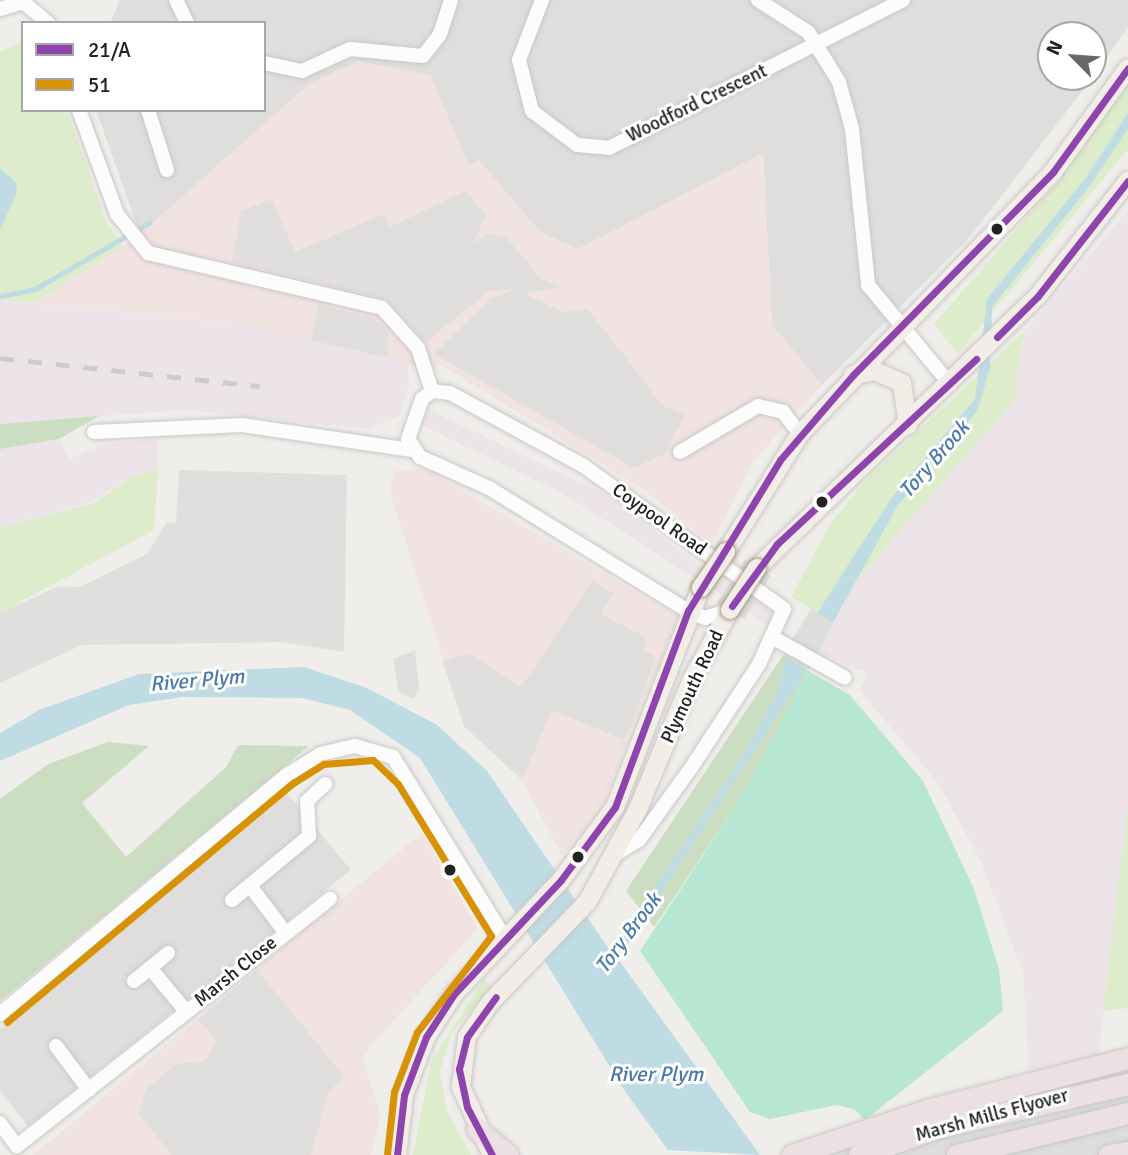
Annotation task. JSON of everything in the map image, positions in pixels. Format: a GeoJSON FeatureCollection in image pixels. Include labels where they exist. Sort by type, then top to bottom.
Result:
{"type":"FeatureCollection","features":[{"type":"Feature","properties":{"kind":"highway"},"geometry":{"type":"LineString","coordinates":[[792,1155],[930,1109],[1128,1058]]}},
{"type":"Feature","properties":{"kind":"highway","name":"Marsh Mills Flyover"},"geometry":{"type":"LineString","coordinates":[[859,1155],[936,1128],[1128,1084]]}},
{"type":"Feature","properties":{"kind":"highway","name":"Marsh Mills Flyover"},"geometry":{"type":"LineString","coordinates":[[957,1155],[1128,1113]]}},
{"type":"Feature","properties":{"kind":"highway"},"geometry":{"type":"LineString","coordinates":[[477,1129],[508,1155]]}},
{"type":"Feature","properties":{"kind":"highway"},"geometry":{"type":"LineString","coordinates":[[1109,1155],[1128,1152]]}},
{"type":"Feature","properties":{"kind":"main road","name":"Plymouth Road"},"geometry":{"type":"LineString","coordinates":[[397,1155],[404,1095],[426,1037],[504,937],[561,880],[615,807],[688,611],[800,434],[853,375],[1053,172],[1128,68]]}},
{"type":"Feature","properties":{"kind":"main road","name":"Plymouth Road"},"geometry":{"type":"LineString","coordinates":[[492,1155],[477,1129],[461,1087],[461,1053],[490,1003],[539,956],[588,901],[614,855],[730,610],[757,568],[908,426],[1038,296],[1128,181]]}},
{"type":"Feature","properties":{"kind":"main road"},"geometry":{"type":"LineString","coordinates":[[853,375],[875,371],[902,383],[908,426]]}},
{"type":"Feature","properties":{"kind":"street"},"geometry":{"type":"LineString","coordinates":[[176,0],[186,21]]}},
{"type":"Feature","properties":{"kind":"street"},"geometry":{"type":"LineString","coordinates":[[266,63],[302,71],[350,49],[424,56],[440,34],[451,0]]}},
{"type":"Feature","properties":{"kind":"street","name":"Woodford Crescent"},"geometry":{"type":"LineString","coordinates":[[542,0],[519,60],[532,111],[577,145],[609,148],[819,46],[903,0]]}},
{"type":"Feature","properties":{"kind":"street"},"geometry":{"type":"LineString","coordinates":[[758,0],[819,46],[847,103],[868,285],[899,328],[950,384]]}},
{"type":"Feature","properties":{"kind":"street"},"geometry":{"type":"LineString","coordinates":[[0,9],[23,2],[46,21]]}},
{"type":"Feature","properties":{"kind":"street"},"geometry":{"type":"LineString","coordinates":[[80,112],[125,227],[134,240],[166,262],[383,308],[418,348],[432,391],[410,424],[412,450]]}},
{"type":"Feature","properties":{"kind":"street"},"geometry":{"type":"LineString","coordinates":[[147,112],[167,170]]}},
{"type":"Feature","properties":{"kind":"street","name":"Coypool Road"},"geometry":{"type":"LineString","coordinates":[[432,391],[450,393],[582,465],[784,609],[774,638],[655,819],[639,840],[614,855]]}},
{"type":"Feature","properties":{"kind":"street"},"geometry":{"type":"LineString","coordinates":[[680,452],[758,406],[783,412],[800,434]]}},
{"type":"Feature","properties":{"kind":"street"},"geometry":{"type":"LineString","coordinates":[[94,432],[231,425],[412,450],[500,495],[688,611],[705,618],[730,610]]}},
{"type":"Feature","properties":{"kind":"street"},"geometry":{"type":"LineString","coordinates":[[774,638],[845,678]]}},
{"type":"Feature","properties":{"kind":"street"},"geometry":{"type":"LineString","coordinates":[[0,1014],[176,863],[320,754],[355,746],[393,757],[436,821],[504,937]]}},
{"type":"Feature","properties":{"kind":"street"},"geometry":{"type":"LineString","coordinates":[[232,900],[309,836],[313,822],[306,804],[326,784]]}},
{"type":"Feature","properties":{"kind":"street","name":"Marsh Close"},"geometry":{"type":"LineString","coordinates":[[250,886],[285,932]]}},
{"type":"Feature","properties":{"kind":"street","name":"Marsh Close"},"geometry":{"type":"LineString","coordinates":[[0,1123],[17,1146],[330,899]]}},
{"type":"Feature","properties":{"kind":"street"},"geometry":{"type":"LineString","coordinates":[[134,981],[168,953]]}},
{"type":"Feature","properties":{"kind":"street","name":"Marsh Close"},"geometry":{"type":"LineString","coordinates":[[150,968],[186,1011]]}},
{"type":"Feature","properties":{"kind":"street"},"geometry":{"type":"LineString","coordinates":[[56,1046],[89,1090]]}},
{"type":"Feature","properties":{"kind":"shaded area"},"geometry":{"type":"Polygon","coordinates":[[[120,0],[1128,0],[1128,27],[1107,57],[1107,21],[1037,21],[1037,91],[1082,91],[969,238],[822,385],[772,325],[763,154],[578,249],[540,232],[479,160],[469,166],[430,75],[217,171],[140,234],[97,112],[266,112],[266,21],[111,21],[120,0]]]}},
{"type":"Feature","properties":{"kind":"shaded area"},"geometry":{"type":"Polygon","coordinates":[[[359,61],[430,75],[469,166],[479,160],[540,232],[578,249],[763,153],[772,325],[822,385],[754,460],[712,544],[644,490],[444,367],[408,366],[228,323],[34,303],[140,234],[310,83],[359,61]]]}},
{"type":"Feature","properties":{"kind":"shaded area"},"geometry":{"type":"Polygon","coordinates":[[[465,191],[486,215],[473,244],[489,232],[507,238],[541,279],[561,287],[525,294],[563,312],[588,309],[663,406],[685,415],[664,454],[634,468],[434,354],[490,299],[515,289],[489,291],[426,342],[386,299],[232,262],[241,211],[272,199],[295,252],[384,214],[390,227],[465,191]]]}},
{"type":"Feature","properties":{"kind":"shaded area"},"geometry":{"type":"Polygon","coordinates":[[[1128,210],[1128,1008],[1103,1011],[1090,1155],[1034,1155],[1023,974],[981,862],[939,784],[860,691],[867,673],[817,653],[853,585],[1021,393],[1015,390],[1024,332],[1128,210]]]}},
{"type":"Feature","properties":{"kind":"shaded area"},"geometry":{"type":"Polygon","coordinates":[[[0,300],[228,323],[311,340],[408,366],[409,384],[400,416],[368,429],[186,410],[0,424],[0,300]]]}},
{"type":"Feature","properties":{"kind":"shaded area"},"geometry":{"type":"Polygon","coordinates":[[[318,305],[370,317],[389,332],[387,358],[311,340],[318,305]]]}},
{"type":"Feature","properties":{"kind":"shaded area"},"geometry":{"type":"Polygon","coordinates":[[[427,409],[611,497],[697,564],[774,612],[769,625],[559,491],[423,426],[427,409]]]}},
{"type":"Feature","properties":{"kind":"shaded area"},"geometry":{"type":"Polygon","coordinates":[[[59,439],[70,459],[102,444],[157,439],[158,469],[131,477],[89,503],[0,528],[0,449],[59,439]]]}},
{"type":"Feature","properties":{"kind":"shaded area"},"geometry":{"type":"Polygon","coordinates":[[[426,469],[677,616],[601,811],[562,856],[522,780],[464,726],[389,490],[394,471],[426,469]]]}},
{"type":"Feature","properties":{"kind":"shaded area"},"geometry":{"type":"Polygon","coordinates":[[[179,470],[347,475],[344,652],[282,642],[82,645],[0,683],[0,613],[59,586],[80,587],[147,554],[167,522],[176,523],[179,470]]]}},
{"type":"Feature","properties":{"kind":"shaded area"},"geometry":{"type":"Polygon","coordinates":[[[592,581],[614,593],[601,614],[646,637],[644,650],[656,656],[624,740],[552,710],[522,780],[464,726],[443,662],[469,653],[521,687],[592,581]]]}},
{"type":"Feature","properties":{"kind":"shaded area"},"geometry":{"type":"Polygon","coordinates":[[[415,650],[419,689],[414,699],[399,692],[393,659],[415,650]]]}},
{"type":"Feature","properties":{"kind":"shaded area"},"geometry":{"type":"Polygon","coordinates":[[[284,790],[351,870],[28,1126],[0,1091],[0,1029],[284,790]]]}},
{"type":"Feature","properties":{"kind":"shaded area"},"geometry":{"type":"Polygon","coordinates":[[[422,833],[478,928],[362,1056],[381,1116],[371,1155],[33,1155],[422,833]]]}},
{"type":"Feature","properties":{"kind":"shaded area"},"geometry":{"type":"Polygon","coordinates":[[[257,970],[344,1076],[328,1093],[311,1155],[172,1155],[138,1113],[146,1089],[176,1064],[205,1061],[217,1041],[198,1019],[257,970]]]}},
{"type":"Feature","properties":{"kind":"green space"},"geometry":{"type":"Polygon","coordinates":[[[21,42],[21,112],[68,112],[107,224],[123,246],[34,303],[0,300],[0,52],[21,42]]]}},
{"type":"Feature","properties":{"kind":"green space"},"geometry":{"type":"Polygon","coordinates":[[[1128,83],[1128,149],[958,354],[934,324],[1055,185],[1128,83]]]}},
{"type":"Feature","properties":{"kind":"green space"},"geometry":{"type":"Polygon","coordinates":[[[1024,332],[1015,390],[1021,393],[853,585],[832,622],[791,597],[830,524],[865,481],[1024,332]]]}},
{"type":"Feature","properties":{"kind":"green space"},"geometry":{"type":"Polygon","coordinates":[[[99,416],[59,439],[0,449],[0,424],[99,416]]]}},
{"type":"Feature","properties":{"kind":"green space"},"geometry":{"type":"Polygon","coordinates":[[[158,469],[154,530],[0,613],[0,528],[94,503],[131,477],[158,469]]]}},
{"type":"Feature","properties":{"kind":"green space"},"geometry":{"type":"Polygon","coordinates":[[[783,655],[808,671],[740,799],[654,927],[626,891],[783,655]]]}},
{"type":"Feature","properties":{"kind":"green space"},"geometry":{"type":"Polygon","coordinates":[[[808,671],[850,695],[923,781],[974,889],[999,969],[1003,1011],[865,1120],[854,1109],[837,1105],[770,1119],[750,1112],[640,951],[740,799],[808,671]]]}},
{"type":"Feature","properties":{"kind":"green space"},"geometry":{"type":"Polygon","coordinates":[[[108,742],[149,746],[82,803],[126,857],[226,767],[238,745],[309,746],[0,1001],[0,799],[48,764],[108,742]]]}},
{"type":"Feature","properties":{"kind":"green space"},"geometry":{"type":"Polygon","coordinates":[[[1128,802],[1128,1008],[1103,1011],[1128,802]]]}},
{"type":"Feature","properties":{"kind":"green space"},"geometry":{"type":"Polygon","coordinates":[[[484,978],[492,987],[452,1032],[440,1070],[446,1109],[471,1155],[413,1155],[431,1062],[484,978]]]}},
{"type":"Feature","properties":{"kind":"water","name":"River Plym"},"geometry":{"type":"Polygon","coordinates":[[[1128,113],[1128,129],[1089,187],[992,307],[990,368],[977,411],[898,505],[803,677],[618,959],[760,1155],[668,1150],[626,1093],[420,758],[350,710],[302,698],[182,697],[129,705],[0,761],[0,733],[39,710],[139,674],[304,667],[367,688],[437,725],[487,771],[611,952],[740,761],[778,690],[783,666],[892,497],[975,399],[987,299],[1085,179],[1128,113]]]}},
{"type":"Feature","properties":{"kind":"water"},"geometry":{"type":"Polygon","coordinates":[[[0,168],[16,183],[17,192],[0,230],[0,168]]]}},
{"type":"Feature","properties":{"kind":"pier"},"geometry":{"type":"Polygon","coordinates":[[[745,560],[771,576],[744,619],[717,602],[745,560]]]}},
{"type":"Feature","properties":{"kind":"pier"},"geometry":{"type":"Polygon","coordinates":[[[811,609],[834,623],[808,671],[783,655],[811,609]]]}},
{"type":"Feature","properties":{"kind":"pier"},"geometry":{"type":"Polygon","coordinates":[[[1128,1058],[1128,1155],[785,1155],[1128,1058]]]}},
{"type":"Feature","properties":{"kind":"waterway"},"geometry":{"type":"LineString","coordinates":[[0,296],[35,289],[149,223]]}},
{"type":"Feature","properties":{"kind":"railway"},"geometry":{"type":"LineString","coordinates":[[0,358],[259,386]]}},
{"type":"Feature","properties":{"kind":"transit line","name":"21/A"},"geometry":{"type":"LineString","coordinates":[[397,1155],[404,1095],[426,1037],[454,994],[561,880],[615,807],[688,611],[780,460],[853,375],[1053,172],[1128,68]]}},
{"type":"Feature","properties":{"kind":"transit line","name":"21/A"},"geometry":{"type":"LineString","coordinates":[[997,337],[1038,296],[1128,181]]}},
{"type":"Feature","properties":{"kind":"transit line","name":"21/A"},"geometry":{"type":"LineString","coordinates":[[732,606],[777,544],[976,359]]}},
{"type":"Feature","properties":{"kind":"transit line","name":"51"},"geometry":{"type":"LineString","coordinates":[[7,1022],[293,783],[324,764],[373,760],[398,784],[491,936],[417,1032],[394,1092],[387,1154]]}},
{"type":"Feature","properties":{"kind":"transit line","name":"21/A"},"geometry":{"type":"LineString","coordinates":[[492,1155],[467,1107],[459,1069],[467,1037],[496,997]]}},
{"type":"Feature","properties":{"kind":"water label","name":"Tory Brook"},"geometry":{"type":"Point","coordinates":[934,459]}},
{"type":"Feature","properties":{"kind":"water label","name":"Tory Brook"},"geometry":{"type":"Point","coordinates":[628,933]}}]}
